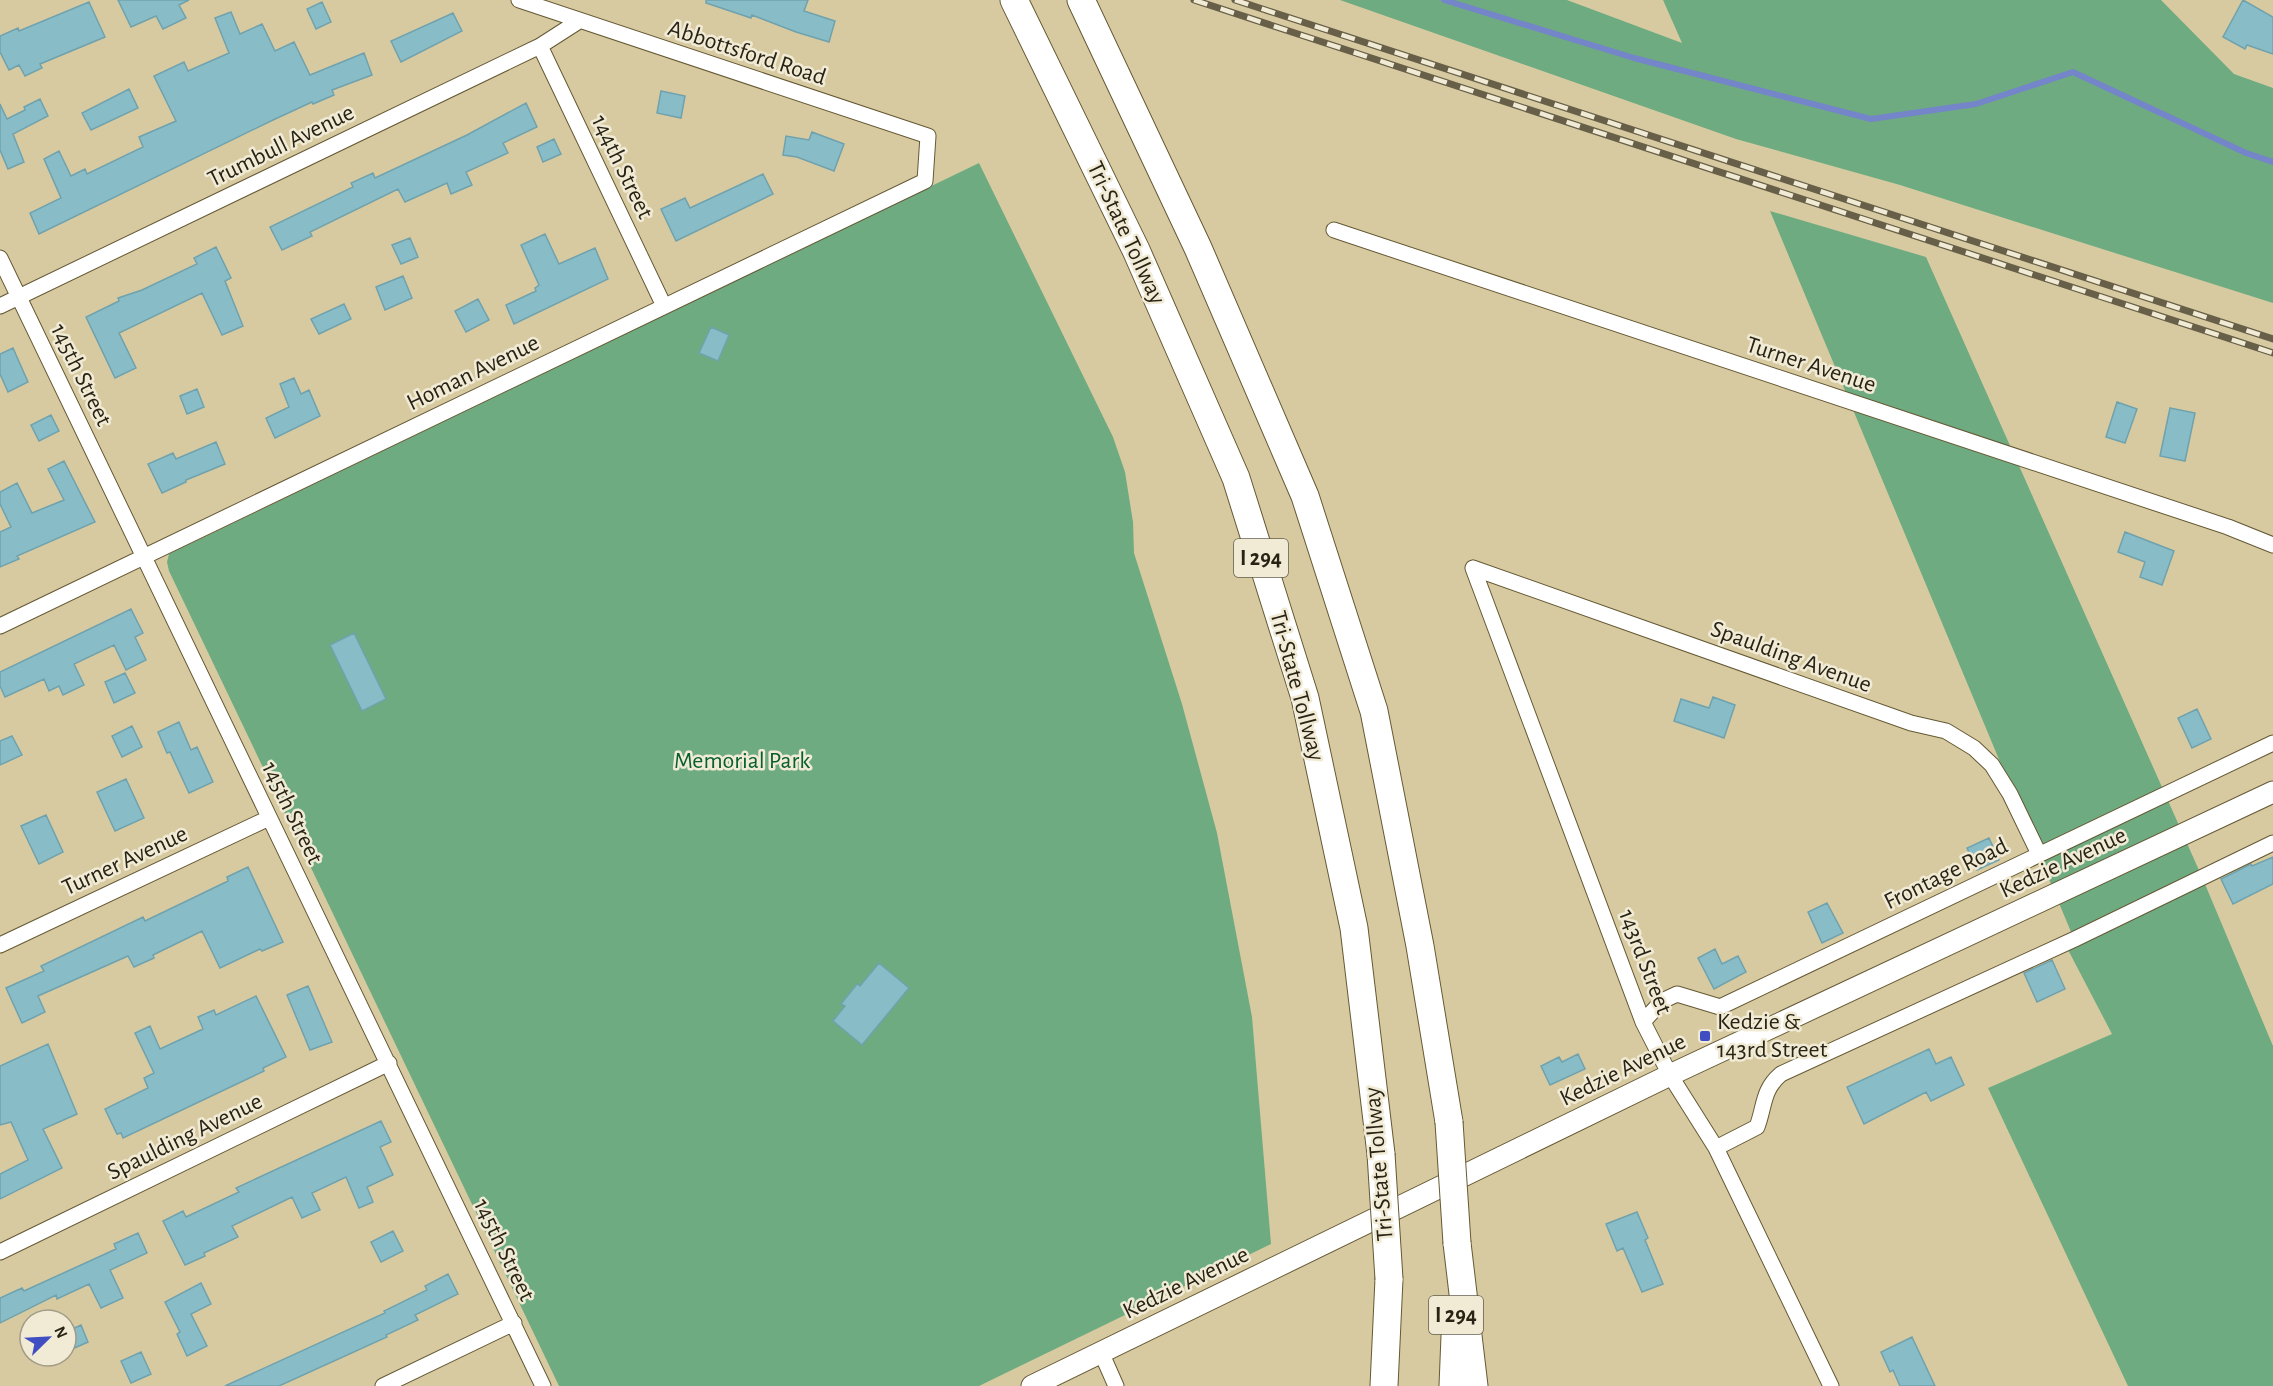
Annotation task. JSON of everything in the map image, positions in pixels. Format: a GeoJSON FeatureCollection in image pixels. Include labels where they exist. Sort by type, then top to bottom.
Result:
{"type":"FeatureCollection","features":[{"type":"Feature","properties":{"kind":"highway","name":"I 294"},"geometry":{"type":"LineString","coordinates":[[1082,0],[1198,248],[1305,496],[1374,711],[1420,945],[1449,1122],[1457,1244],[1454,1386]]}},
{"type":"Feature","properties":{"kind":"highway","name":"Tri-State Tollway"},"geometry":{"type":"LineString","coordinates":[[1015,1],[1136,250],[1236,477],[1305,698],[1352,916],[1381,1154],[1389,1280],[1384,1386]]}},
{"type":"Feature","properties":{"kind":"highway"},"geometry":{"type":"LineString","coordinates":[[1457,1244],[1474,1386]]}},
{"type":"Feature","properties":{"kind":"main road","name":"Kedzie Avenue"},"geometry":{"type":"LineString","coordinates":[[1032,1386],[1670,1075],[2273,792]]}},
{"type":"Feature","properties":{"kind":"street","name":"Abbottsford Road"},"geometry":{"type":"LineString","coordinates":[[519,0],[928,136]]}},
{"type":"Feature","properties":{"kind":"street","name":"Trumbull Avenue"},"geometry":{"type":"LineString","coordinates":[[0,306],[540,46],[579,21]]}},
{"type":"Feature","properties":{"kind":"street","name":"144th Street"},"geometry":{"type":"LineString","coordinates":[[540,46],[664,306]]}},
{"type":"Feature","properties":{"kind":"street","name":"Homan Avenue"},"geometry":{"type":"LineString","coordinates":[[0,626],[925,181],[928,136]]}},
{"type":"Feature","properties":{"kind":"street","name":"Turner Avenue"},"geometry":{"type":"LineString","coordinates":[[1334,230],[2228,527],[2273,545]]}},
{"type":"Feature","properties":{"kind":"street","name":"145th Street"},"geometry":{"type":"LineString","coordinates":[[0,258],[543,1386]]}},
{"type":"Feature","properties":{"kind":"street","name":"Spaulding Avenue"},"geometry":{"type":"LineString","coordinates":[[1473,568],[1911,723],[1946,731],[1974,748],[1992,765],[2010,794],[2039,854]]}},
{"type":"Feature","properties":{"kind":"street","name":"143rd Street"},"geometry":{"type":"LineString","coordinates":[[1473,568],[1643,1022],[1670,1075],[1716,1148],[1831,1386]]}},
{"type":"Feature","properties":{"kind":"street","name":"Frontage Road"},"geometry":{"type":"LineString","coordinates":[[1643,1022],[1662,1000],[1677,994],[1720,1007],[2273,743]]}},
{"type":"Feature","properties":{"kind":"street","name":"Turner Avenue"},"geometry":{"type":"LineString","coordinates":[[0,945],[269,818]]}},
{"type":"Feature","properties":{"kind":"street"},"geometry":{"type":"LineString","coordinates":[[1716,1148],[1757,1127],[1765,1094],[1772,1082],[1781,1074],[2075,939],[2273,843]]}},
{"type":"Feature","properties":{"kind":"street","name":"Spaulding Avenue"},"geometry":{"type":"LineString","coordinates":[[0,1252],[389,1063]]}},
{"type":"Feature","properties":{"kind":"street"},"geometry":{"type":"LineString","coordinates":[[383,1386],[514,1323]]}},
{"type":"Feature","properties":{"kind":"street"},"geometry":{"type":"LineString","coordinates":[[1101,1352],[1116,1386]]}},
{"type":"Feature","properties":{"kind":"green space"},"geometry":{"type":"Polygon","coordinates":[[[1340,0],[1567,0],[1682,43],[1663,0],[2161,0],[2234,74],[2273,88],[2273,303],[1900,185],[1736,139],[1340,0]]]}},
{"type":"Feature","properties":{"kind":"green space","name":"Memorial Park"},"geometry":{"type":"Polygon","coordinates":[[[979,163],[1113,437],[1125,472],[1133,522],[1134,553],[1182,704],[1217,833],[1252,1017],[1271,1244],[979,1386],[559,1386],[169,571],[167,562],[169,554],[979,163]]]}},
{"type":"Feature","properties":{"kind":"green space"},"geometry":{"type":"Polygon","coordinates":[[[1770,211],[1926,257],[2202,877],[2273,1046],[2273,1386],[2128,1386],[1988,1088],[2112,1034],[2065,944],[2074,939],[1770,211]]]}},
{"type":"Feature","properties":{"kind":"building"},"geometry":{"type":"Polygon","coordinates":[[[118,0],[189,0],[179,5],[186,18],[163,29],[156,16],[131,27],[118,0]]]}},
{"type":"Feature","properties":{"kind":"building"},"geometry":{"type":"Polygon","coordinates":[[[706,0],[808,0],[804,11],[835,21],[829,42],[752,15],[751,18],[706,3],[706,0]]]}},
{"type":"Feature","properties":{"kind":"building"},"geometry":{"type":"Polygon","coordinates":[[[2243,0],[2273,17],[2273,54],[2247,45],[2245,49],[2223,37],[2243,0]]]}},
{"type":"Feature","properties":{"kind":"building"},"geometry":{"type":"Polygon","coordinates":[[[89,2],[105,37],[40,64],[42,68],[25,76],[19,65],[9,70],[0,52],[0,36],[18,28],[19,31],[89,2]]]}},
{"type":"Feature","properties":{"kind":"building"},"geometry":{"type":"Polygon","coordinates":[[[322,2],[331,22],[316,29],[307,9],[322,2]]]}},
{"type":"Feature","properties":{"kind":"building"},"geometry":{"type":"Polygon","coordinates":[[[231,12],[240,34],[262,24],[275,51],[294,42],[310,75],[364,53],[372,75],[332,90],[334,95],[313,104],[312,102],[273,120],[39,234],[30,213],[61,198],[44,159],[59,151],[71,176],[85,169],[87,174],[143,147],[139,137],[176,121],[154,76],[184,62],[188,71],[229,53],[215,18],[231,12]]]}},
{"type":"Feature","properties":{"kind":"building"},"geometry":{"type":"Polygon","coordinates":[[[453,13],[462,31],[401,62],[391,41],[453,13]]]}},
{"type":"Feature","properties":{"kind":"building"},"geometry":{"type":"Polygon","coordinates":[[[129,89],[138,108],[91,130],[82,113],[129,89]]]}},
{"type":"Feature","properties":{"kind":"building"},"geometry":{"type":"Polygon","coordinates":[[[661,91],[685,96],[681,118],[657,113],[661,91]]]}},
{"type":"Feature","properties":{"kind":"building"},"geometry":{"type":"Polygon","coordinates":[[[40,99],[48,116],[13,134],[24,162],[8,169],[0,150],[0,104],[7,119],[40,99]]]}},
{"type":"Feature","properties":{"kind":"building"},"geometry":{"type":"Polygon","coordinates":[[[526,103],[537,127],[503,143],[508,153],[466,172],[472,185],[451,194],[447,183],[405,202],[398,189],[310,232],[312,236],[282,250],[270,227],[353,187],[351,183],[373,173],[375,178],[467,135],[526,103]]]}},
{"type":"Feature","properties":{"kind":"building"},"geometry":{"type":"Polygon","coordinates":[[[812,132],[844,144],[834,171],[797,157],[783,155],[786,136],[809,140],[812,132]]]}},
{"type":"Feature","properties":{"kind":"building"},"geometry":{"type":"Polygon","coordinates":[[[554,139],[561,154],[543,162],[537,147],[554,139]]]}},
{"type":"Feature","properties":{"kind":"building"},"geometry":{"type":"Polygon","coordinates":[[[763,174],[773,194],[676,241],[661,209],[685,198],[690,208],[763,174]]]}},
{"type":"Feature","properties":{"kind":"building"},"geometry":{"type":"Polygon","coordinates":[[[545,234],[559,264],[595,248],[608,279],[514,324],[506,305],[536,291],[535,288],[539,285],[521,245],[545,234]]]}},
{"type":"Feature","properties":{"kind":"building"},"geometry":{"type":"Polygon","coordinates":[[[410,238],[418,257],[401,264],[392,245],[410,238]]]}},
{"type":"Feature","properties":{"kind":"building"},"geometry":{"type":"Polygon","coordinates":[[[216,247],[231,278],[225,281],[243,326],[222,335],[202,293],[119,333],[136,368],[115,378],[86,317],[119,301],[118,298],[142,290],[197,264],[194,258],[216,247]]]}},
{"type":"Feature","properties":{"kind":"building"},"geometry":{"type":"Polygon","coordinates":[[[403,276],[412,298],[385,310],[376,287],[403,276]]]}},
{"type":"Feature","properties":{"kind":"building"},"geometry":{"type":"Polygon","coordinates":[[[478,299],[489,320],[466,332],[455,311],[478,299]]]}},
{"type":"Feature","properties":{"kind":"building"},"geometry":{"type":"Polygon","coordinates":[[[344,304],[351,319],[319,334],[311,319],[344,304]]]}},
{"type":"Feature","properties":{"kind":"building"},"geometry":{"type":"Polygon","coordinates":[[[711,327],[729,335],[718,361],[699,353],[711,327]]]}},
{"type":"Feature","properties":{"kind":"building"},"geometry":{"type":"Polygon","coordinates":[[[13,348],[28,382],[8,392],[0,374],[0,354],[13,348]]]}},
{"type":"Feature","properties":{"kind":"building"},"geometry":{"type":"Polygon","coordinates":[[[294,378],[301,394],[309,390],[320,416],[275,438],[266,418],[289,407],[280,384],[294,378]]]}},
{"type":"Feature","properties":{"kind":"building"},"geometry":{"type":"Polygon","coordinates":[[[197,389],[204,407],[187,414],[180,396],[197,389]]]}},
{"type":"Feature","properties":{"kind":"building"},"geometry":{"type":"Polygon","coordinates":[[[2117,402],[2137,409],[2125,443],[2106,437],[2117,402]]]}},
{"type":"Feature","properties":{"kind":"building"},"geometry":{"type":"Polygon","coordinates":[[[2170,408],[2195,413],[2185,461],[2160,456],[2170,408]]]}},
{"type":"Feature","properties":{"kind":"building"},"geometry":{"type":"Polygon","coordinates":[[[51,415],[59,431],[39,441],[31,425],[51,415]]]}},
{"type":"Feature","properties":{"kind":"building"},"geometry":{"type":"Polygon","coordinates":[[[216,442],[225,464],[162,493],[148,464],[173,453],[176,459],[216,442]]]}},
{"type":"Feature","properties":{"kind":"building"},"geometry":{"type":"Polygon","coordinates":[[[64,461],[95,522],[17,556],[19,559],[0,567],[0,532],[11,527],[0,504],[0,492],[17,483],[32,513],[64,500],[48,469],[64,461]]]}},
{"type":"Feature","properties":{"kind":"building"},"geometry":{"type":"Polygon","coordinates":[[[2125,532],[2174,551],[2162,585],[2140,577],[2145,562],[2118,552],[2125,532]]]}},
{"type":"Feature","properties":{"kind":"building"},"geometry":{"type":"Polygon","coordinates":[[[131,609],[143,633],[135,637],[146,660],[126,670],[114,645],[74,664],[84,685],[63,695],[59,686],[49,691],[44,679],[5,697],[0,686],[0,672],[131,609]]]}},
{"type":"Feature","properties":{"kind":"building"},"geometry":{"type":"Polygon","coordinates":[[[354,633],[386,699],[362,711],[330,645],[354,633]]]}},
{"type":"Feature","properties":{"kind":"building"},"geometry":{"type":"Polygon","coordinates":[[[125,673],[135,693],[114,703],[105,682],[125,673]]]}},
{"type":"Feature","properties":{"kind":"building"},"geometry":{"type":"Polygon","coordinates":[[[1713,697],[1735,705],[1724,738],[1674,721],[1681,699],[1709,708],[1713,697]]]}},
{"type":"Feature","properties":{"kind":"building"},"geometry":{"type":"Polygon","coordinates":[[[2197,709],[2211,739],[2192,748],[2178,718],[2197,709]]]}},
{"type":"Feature","properties":{"kind":"building"},"geometry":{"type":"Polygon","coordinates":[[[179,722],[191,750],[197,747],[213,782],[189,793],[158,732],[179,722]]]}},
{"type":"Feature","properties":{"kind":"building"},"geometry":{"type":"Polygon","coordinates":[[[132,726],[142,747],[122,757],[112,736],[132,726]]]}},
{"type":"Feature","properties":{"kind":"building"},"geometry":{"type":"Polygon","coordinates":[[[12,736],[22,755],[0,765],[0,741],[12,736]]]}},
{"type":"Feature","properties":{"kind":"building"},"geometry":{"type":"Polygon","coordinates":[[[126,779],[144,818],[115,831],[97,792],[126,779]]]}},
{"type":"Feature","properties":{"kind":"building"},"geometry":{"type":"Polygon","coordinates":[[[46,815],[63,852],[39,864],[21,826],[46,815]]]}},
{"type":"Feature","properties":{"kind":"building"},"geometry":{"type":"Polygon","coordinates":[[[1989,838],[1999,860],[1977,870],[1967,848],[1989,838]]]}},
{"type":"Feature","properties":{"kind":"building"},"geometry":{"type":"Polygon","coordinates":[[[2273,857],[2273,884],[2233,904],[2221,879],[2251,864],[2252,866],[2273,857]]]}},
{"type":"Feature","properties":{"kind":"building"},"geometry":{"type":"Polygon","coordinates":[[[248,867],[283,942],[262,951],[260,949],[220,968],[202,931],[134,967],[128,956],[38,996],[45,1012],[22,1023],[6,988],[44,971],[41,966],[143,917],[145,921],[228,881],[227,877],[248,867]]]}},
{"type":"Feature","properties":{"kind":"building"},"geometry":{"type":"Polygon","coordinates":[[[1827,903],[1843,933],[1822,943],[1808,912],[1827,903]]]}},
{"type":"Feature","properties":{"kind":"building"},"geometry":{"type":"Polygon","coordinates":[[[1715,949],[1722,964],[1738,956],[1746,972],[1714,989],[1698,958],[1715,949]]]}},
{"type":"Feature","properties":{"kind":"building"},"geometry":{"type":"Polygon","coordinates":[[[2052,960],[2065,989],[2037,1002],[2024,973],[2052,960]]]}},
{"type":"Feature","properties":{"kind":"building"},"geometry":{"type":"Polygon","coordinates":[[[879,963],[909,988],[862,1045],[833,1021],[845,1006],[841,1004],[857,984],[860,986],[879,963]]]}},
{"type":"Feature","properties":{"kind":"building"},"geometry":{"type":"Polygon","coordinates":[[[308,986],[332,1042],[310,1050],[287,995],[308,986]]]}},
{"type":"Feature","properties":{"kind":"building"},"geometry":{"type":"Polygon","coordinates":[[[256,996],[286,1057],[263,1068],[264,1071],[123,1138],[121,1133],[117,1134],[105,1109],[148,1088],[144,1078],[154,1073],[135,1033],[150,1026],[160,1049],[203,1029],[198,1017],[214,1010],[216,1015],[256,996]]]}},
{"type":"Feature","properties":{"kind":"building"},"geometry":{"type":"Polygon","coordinates":[[[48,1044],[77,1114],[43,1129],[62,1168],[0,1199],[0,1174],[28,1160],[11,1122],[0,1125],[0,1066],[48,1044]]]}},
{"type":"Feature","properties":{"kind":"building"},"geometry":{"type":"Polygon","coordinates":[[[1929,1049],[1936,1064],[1951,1057],[1964,1085],[1931,1101],[1926,1092],[1864,1124],[1847,1087],[1929,1049]]]}},
{"type":"Feature","properties":{"kind":"building"},"geometry":{"type":"Polygon","coordinates":[[[1578,1054],[1585,1069],[1550,1085],[1541,1066],[1559,1057],[1562,1062],[1578,1054]]]}},
{"type":"Feature","properties":{"kind":"building"},"geometry":{"type":"Polygon","coordinates":[[[381,1121],[391,1142],[380,1147],[393,1175],[367,1187],[373,1202],[359,1208],[346,1177],[312,1193],[320,1210],[302,1218],[292,1197],[232,1226],[238,1237],[185,1265],[163,1221],[183,1211],[186,1217],[239,1192],[236,1188],[381,1121]]]}},
{"type":"Feature","properties":{"kind":"building"},"geometry":{"type":"Polygon","coordinates":[[[1637,1212],[1648,1238],[1645,1240],[1663,1284],[1642,1292],[1623,1248],[1617,1251],[1606,1224],[1637,1212]]]}},
{"type":"Feature","properties":{"kind":"building"},"geometry":{"type":"Polygon","coordinates":[[[393,1231],[403,1251],[381,1262],[371,1242],[393,1231]]]}},
{"type":"Feature","properties":{"kind":"building"},"geometry":{"type":"Polygon","coordinates":[[[138,1233],[147,1253],[110,1270],[123,1298],[101,1308],[89,1284],[57,1299],[56,1295],[30,1308],[18,1308],[18,1314],[0,1323],[0,1298],[22,1288],[24,1291],[116,1249],[114,1244],[138,1233]]]}},
{"type":"Feature","properties":{"kind":"building"},"geometry":{"type":"Polygon","coordinates":[[[448,1274],[458,1294],[415,1315],[418,1320],[386,1335],[387,1337],[279,1386],[225,1386],[385,1313],[384,1311],[427,1290],[425,1286],[448,1274]]]}},
{"type":"Feature","properties":{"kind":"building"},"geometry":{"type":"Polygon","coordinates":[[[201,1283],[211,1304],[191,1314],[207,1346],[187,1356],[177,1334],[180,1332],[165,1302],[201,1283]]]}},
{"type":"Feature","properties":{"kind":"building"},"geometry":{"type":"Polygon","coordinates":[[[81,1325],[88,1342],[78,1346],[78,1326],[81,1325]]]}},
{"type":"Feature","properties":{"kind":"building"},"geometry":{"type":"Polygon","coordinates":[[[1912,1337],[1935,1386],[1900,1386],[1893,1370],[1890,1372],[1881,1352],[1912,1337]]]}},
{"type":"Feature","properties":{"kind":"building"},"geometry":{"type":"Polygon","coordinates":[[[141,1352],[151,1374],[131,1383],[121,1361],[141,1352]]]}},
{"type":"Feature","properties":{"kind":"waterway"},"geometry":{"type":"LineString","coordinates":[[1444,0],[1634,58],[1871,119],[1976,104],[2073,72],[2246,153],[2273,162]]}},
{"type":"Feature","properties":{"kind":"railway"},"geometry":{"type":"LineString","coordinates":[[1194,0],[2273,353]]}},
{"type":"Feature","properties":{"kind":"railway"},"geometry":{"type":"LineString","coordinates":[[1235,0],[2273,339]]}},
{"type":"Feature","properties":{"kind":"place","name":"Kedzie & 143rd Street"},"geometry":{"type":"Point","coordinates":[1705,1036]}}]}
